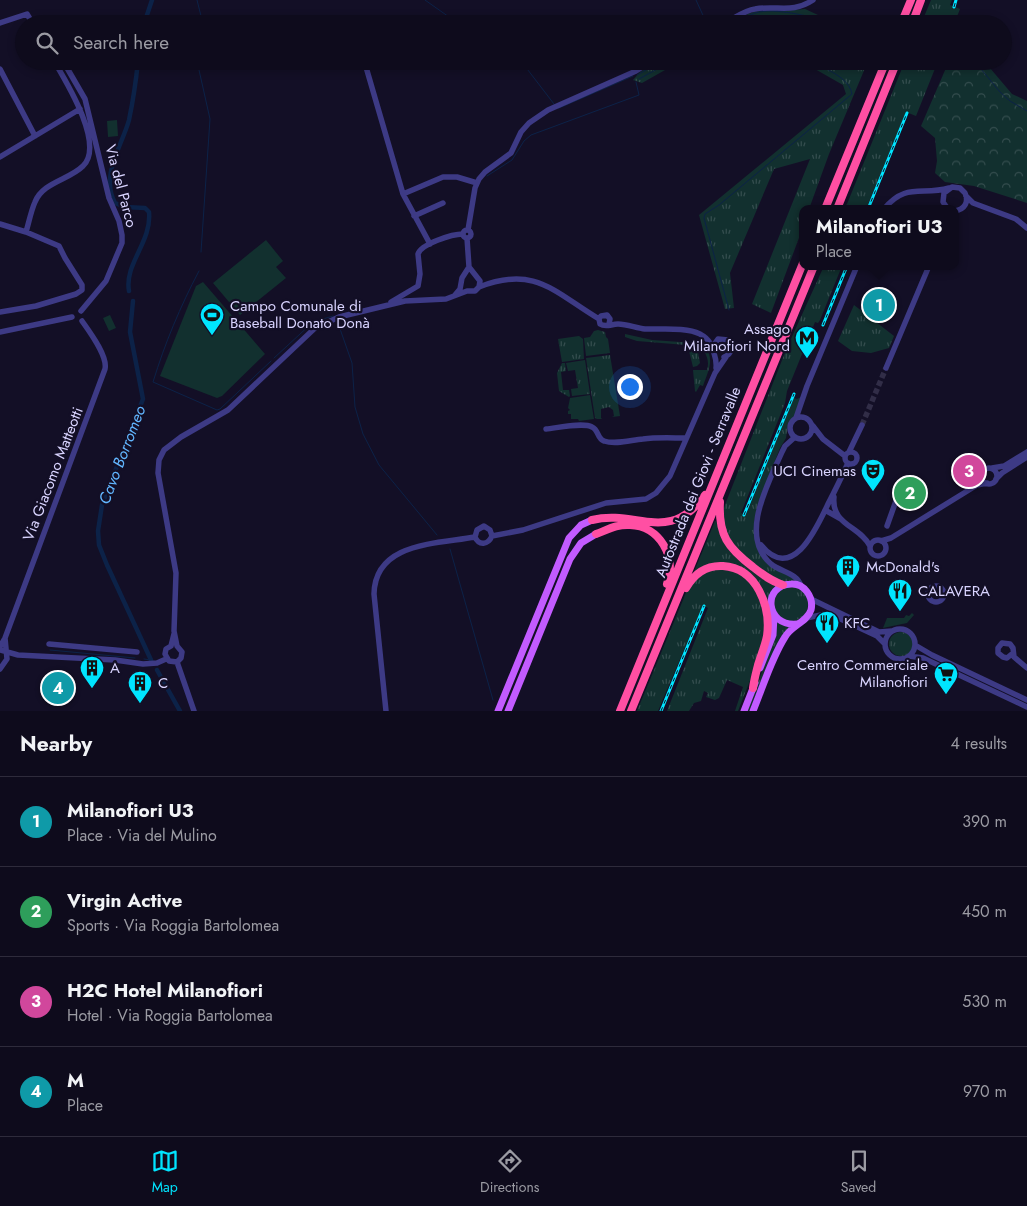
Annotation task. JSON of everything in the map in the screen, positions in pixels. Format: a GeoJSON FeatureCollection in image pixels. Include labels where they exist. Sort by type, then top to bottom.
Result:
{"type":"FeatureCollection","features":[{"type":"Feature","properties":{"kind":"highway"},"geometry":{"type":"LineString","coordinates":[[905,15],[911,0]]}},
{"type":"Feature","properties":{"kind":"highway"},"geometry":{"type":"LineString","coordinates":[[915,15],[921,0]]}},
{"type":"Feature","properties":{"kind":"highway"},"geometry":{"type":"LineString","coordinates":[[827,205],[882,70]]}},
{"type":"Feature","properties":{"kind":"highway"},"geometry":{"type":"LineString","coordinates":[[839,205],[893,70]]}},
{"type":"Feature","properties":{"kind":"highway","name":"Autostrada dei Giovi - Serravalle"},"geometry":{"type":"LineString","coordinates":[[620,711],[800,270]]}},
{"type":"Feature","properties":{"kind":"highway","name":"Autostrada dei Giovi - Serravalle"},"geometry":{"type":"LineString","coordinates":[[631,711],[812,270]]}},
{"type":"Feature","properties":{"kind":"highway"},"geometry":{"type":"LineString","coordinates":[[592,520],[611,517],[661,523],[679,519],[697,505],[712,485]]}},
{"type":"Feature","properties":{"kind":"highway"},"geometry":{"type":"LineString","coordinates":[[720,495],[720,523],[726,541],[746,562],[768,578],[783,585]]}},
{"type":"Feature","properties":{"kind":"highway"},"geometry":{"type":"LineString","coordinates":[[596,534],[621,525],[640,526],[659,538],[669,555],[670,568],[668,580],[633,679]]}},
{"type":"Feature","properties":{"kind":"highway"},"geometry":{"type":"LineString","coordinates":[[674,607],[691,580],[707,568],[718,566],[732,567],[750,578],[760,590],[767,626],[764,649],[758,664],[753,688]]}},
{"type":"Feature","properties":{"kind":"main road"},"geometry":{"type":"LineString","coordinates":[[498,711],[569,538],[581,525],[592,520]]}},
{"type":"Feature","properties":{"kind":"main road"},"geometry":{"type":"LineString","coordinates":[[508,711],[570,559],[580,545],[596,534]]}},
{"type":"Feature","properties":{"kind":"main road"},"geometry":{"type":"LineString","coordinates":[[744,711],[773,635],[774,616],[771,599],[775,592],[783,585],[801,586],[811,599],[811,609],[806,618],[797,624],[782,640],[753,711]]}},
{"type":"Feature","properties":{"kind":"main road"},"geometry":{"type":"LineString","coordinates":[[774,616],[784,623],[797,624]]}},
{"type":"Feature","properties":{"kind":"main road"},"geometry":{"type":"LineString","coordinates":[[493,711],[505,693]]}},
{"type":"Feature","properties":{"kind":"street"},"geometry":{"type":"LineString","coordinates":[[741,15],[753,9],[796,8],[813,0]]}},
{"type":"Feature","properties":{"kind":"street"},"geometry":{"type":"LineString","coordinates":[[0,23],[15,18]]}},
{"type":"Feature","properties":{"kind":"street"},"geometry":{"type":"LineString","coordinates":[[0,69],[36,136]]}},
{"type":"Feature","properties":{"kind":"street"},"geometry":{"type":"LineString","coordinates":[[26,232],[35,202],[43,190],[82,167],[90,158],[91,148],[80,109],[59,70]]}},
{"type":"Feature","properties":{"kind":"street","name":"Via del Parco"},"geometry":{"type":"LineString","coordinates":[[68,70],[85,100],[109,198],[119,221],[122,235],[122,243],[106,281],[81,311]]}},
{"type":"Feature","properties":{"kind":"street"},"geometry":{"type":"LineString","coordinates":[[367,70],[403,194],[430,244]]}},
{"type":"Feature","properties":{"kind":"street"},"geometry":{"type":"LineString","coordinates":[[455,295],[469,267],[466,234],[477,183],[485,172],[508,156],[521,132],[537,117],[558,105],[636,70]]}},
{"type":"Feature","properties":{"kind":"street"},"geometry":{"type":"LineString","coordinates":[[0,157],[80,109]]}},
{"type":"Feature","properties":{"kind":"street"},"geometry":{"type":"LineString","coordinates":[[403,194],[438,178],[450,176],[477,183]]}},
{"type":"Feature","properties":{"kind":"street"},"geometry":{"type":"LineString","coordinates":[[945,205],[944,193],[949,188]]}},
{"type":"Feature","properties":{"kind":"street"},"geometry":{"type":"LineString","coordinates":[[889,205],[903,194],[919,190],[934,191],[960,188],[969,200],[979,206],[1016,219],[1027,228]]}},
{"type":"Feature","properties":{"kind":"street"},"geometry":{"type":"LineString","coordinates":[[926,190],[934,192],[945,205]]}},
{"type":"Feature","properties":{"kind":"street"},"geometry":{"type":"LineString","coordinates":[[959,209],[966,202],[966,196]]}},
{"type":"Feature","properties":{"kind":"street"},"geometry":{"type":"LineString","coordinates":[[414,216],[443,203]]}},
{"type":"Feature","properties":{"kind":"street"},"geometry":{"type":"LineString","coordinates":[[959,210],[979,206]]}},
{"type":"Feature","properties":{"kind":"street"},"geometry":{"type":"LineString","coordinates":[[0,224],[26,232],[59,246],[64,258],[82,285],[82,290],[76,294],[36,306],[0,312]]}},
{"type":"Feature","properties":{"kind":"street"},"geometry":{"type":"LineString","coordinates":[[388,305],[418,286],[420,274],[419,251],[430,244],[455,234],[466,234]]}},
{"type":"Feature","properties":{"kind":"street"},"geometry":{"type":"LineString","coordinates":[[469,267],[477,276],[479,286]]}},
{"type":"Feature","properties":{"kind":"street"},"geometry":{"type":"LineString","coordinates":[[823,439],[808,438],[801,440],[795,438],[790,428],[796,418],[855,270]]}},
{"type":"Feature","properties":{"kind":"street"},"geometry":{"type":"LineString","coordinates":[[886,368],[927,270]]}},
{"type":"Feature","properties":{"kind":"street"},"geometry":{"type":"LineString","coordinates":[[465,274],[470,273],[492,282]]}},
{"type":"Feature","properties":{"kind":"street"},"geometry":{"type":"LineString","coordinates":[[174,646],[176,572],[158,473],[161,453],[181,437],[228,410],[315,328],[339,317],[388,305],[413,300],[446,298],[467,291],[472,292],[479,286],[492,282],[521,278],[535,280],[551,288],[599,319],[603,315],[608,316],[609,324],[690,331],[705,337],[712,346],[716,370]]}},
{"type":"Feature","properties":{"kind":"street"},"geometry":{"type":"LineString","coordinates":[[461,285],[467,291]]}},
{"type":"Feature","properties":{"kind":"street"},"geometry":{"type":"LineString","coordinates":[[75,311],[81,311],[84,316],[82,321],[75,322],[72,317],[75,311]]}},
{"type":"Feature","properties":{"kind":"street"},"geometry":{"type":"LineString","coordinates":[[0,332],[72,317]]}},
{"type":"Feature","properties":{"kind":"street","name":"Via Giacomo Matteotti"},"geometry":{"type":"LineString","coordinates":[[2,665],[8,656],[2,650],[5,638],[105,370],[104,358],[82,321]]}},
{"type":"Feature","properties":{"kind":"street"},"geometry":{"type":"LineString","coordinates":[[492,536],[523,530],[606,503],[639,500],[652,496],[670,476],[716,370],[732,348],[728,340],[718,339],[712,346]]}},
{"type":"Feature","properties":{"kind":"street"},"geometry":{"type":"LineString","coordinates":[[715,355],[726,357]]}},
{"type":"Feature","properties":{"kind":"street"},"geometry":{"type":"LineString","coordinates":[[803,399],[809,420],[823,439],[847,454],[852,452],[856,455]]}},
{"type":"Feature","properties":{"kind":"street"},"geometry":{"type":"LineString","coordinates":[[796,418],[803,417],[809,420]]}},
{"type":"Feature","properties":{"kind":"street"},"geometry":{"type":"LineString","coordinates":[[758,539],[767,552],[777,558],[791,557],[797,553],[816,529],[848,463],[846,460],[847,454],[857,438],[862,425]]}},
{"type":"Feature","properties":{"kind":"street"},"geometry":{"type":"LineString","coordinates":[[546,429],[591,426],[595,428],[600,439],[605,442],[686,438]]}},
{"type":"Feature","properties":{"kind":"street"},"geometry":{"type":"LineString","coordinates":[[808,438],[812,433],[813,426]]}},
{"type":"Feature","properties":{"kind":"street"},"geometry":{"type":"LineString","coordinates":[[795,438],[785,446],[782,452],[760,504],[756,521],[758,539],[764,556],[771,564],[794,576],[801,586]]}},
{"type":"Feature","properties":{"kind":"street"},"geometry":{"type":"LineString","coordinates":[[848,463],[856,462],[857,438]]}},
{"type":"Feature","properties":{"kind":"street"},"geometry":{"type":"LineString","coordinates":[[977,485],[985,469],[1004,466],[1027,452]]}},
{"type":"Feature","properties":{"kind":"street"},"geometry":{"type":"LineString","coordinates":[[875,543],[891,538],[977,485],[993,482],[1027,457]]}},
{"type":"Feature","properties":{"kind":"street"},"geometry":{"type":"LineString","coordinates":[[992,468],[996,472],[996,479]]}},
{"type":"Feature","properties":{"kind":"street"},"geometry":{"type":"LineString","coordinates":[[982,478],[987,483]]}},
{"type":"Feature","properties":{"kind":"street"},"geometry":{"type":"LineString","coordinates":[[888,526],[902,484]]}},
{"type":"Feature","properties":{"kind":"street"},"geometry":{"type":"LineString","coordinates":[[834,492],[834,511],[841,519]]}},
{"type":"Feature","properties":{"kind":"street"},"geometry":{"type":"LineString","coordinates":[[825,510],[834,511]]}},
{"type":"Feature","properties":{"kind":"street"},"geometry":{"type":"LineString","coordinates":[[825,510],[841,519],[866,539],[884,544],[886,548]]}},
{"type":"Feature","properties":{"kind":"street"},"geometry":{"type":"LineString","coordinates":[[484,526],[490,530],[492,536],[489,542],[484,544],[478,542],[475,537],[477,530],[484,526]]}},
{"type":"Feature","properties":{"kind":"street"},"geometry":{"type":"LineString","coordinates":[[386,711],[374,594],[376,578],[379,572],[386,562],[400,552],[475,537]]}},
{"type":"Feature","properties":{"kind":"street"},"geometry":{"type":"LineString","coordinates":[[875,543],[871,553],[877,556],[883,554],[891,538]]}},
{"type":"Feature","properties":{"kind":"street"},"geometry":{"type":"LineString","coordinates":[[806,618],[821,614],[832,615],[878,636],[894,658],[902,659],[909,656],[914,649],[914,637],[909,632],[902,629],[879,632],[811,599]]}},
{"type":"Feature","properties":{"kind":"street"},"geometry":{"type":"LineString","coordinates":[[885,644],[888,634],[892,631]]}},
{"type":"Feature","properties":{"kind":"street"},"geometry":{"type":"LineString","coordinates":[[1017,660],[1003,657],[998,653],[1000,644],[1005,642],[1010,644],[1017,660],[1027,668]]}},
{"type":"Feature","properties":{"kind":"street"},"geometry":{"type":"LineString","coordinates":[[49,644],[137,652]]}},
{"type":"Feature","properties":{"kind":"street"},"geometry":{"type":"LineString","coordinates":[[915,644],[932,655],[1027,700]]}},
{"type":"Feature","properties":{"kind":"street"},"geometry":{"type":"LineString","coordinates":[[166,659],[165,651],[174,646]]}},
{"type":"Feature","properties":{"kind":"street"},"geometry":{"type":"LineString","coordinates":[[174,646],[181,650],[182,655],[177,662]]}},
{"type":"Feature","properties":{"kind":"street"},"geometry":{"type":"LineString","coordinates":[[2,650],[18,655],[115,660],[143,664],[166,659],[171,662],[177,662]]}},
{"type":"Feature","properties":{"kind":"street"},"geometry":{"type":"LineString","coordinates":[[1007,658],[1013,653]]}},
{"type":"Feature","properties":{"kind":"street"},"geometry":{"type":"LineString","coordinates":[[2,665],[18,655]]}},
{"type":"Feature","properties":{"kind":"street"},"geometry":{"type":"LineString","coordinates":[[909,656],[923,658],[1027,707]]}},
{"type":"Feature","properties":{"kind":"street"},"geometry":{"type":"LineString","coordinates":[[177,662],[194,711]]}},
{"type":"Feature","properties":{"kind":"green space"},"geometry":{"type":"Polygon","coordinates":[[[931,0],[952,0],[950,5],[960,9],[958,15],[925,15],[931,0]]]}},
{"type":"Feature","properties":{"kind":"green space"},"geometry":{"type":"Polygon","coordinates":[[[805,9],[818,15],[747,15],[772,10],[805,9]]]}},
{"type":"Feature","properties":{"kind":"green space"},"geometry":{"type":"Polygon","coordinates":[[[643,70],[665,70],[642,83],[633,80],[643,70]]]}},
{"type":"Feature","properties":{"kind":"green space"},"geometry":{"type":"Polygon","coordinates":[[[817,70],[864,70],[829,154],[810,205],[799,205],[799,238],[771,313],[752,304],[810,159],[774,169],[730,273],[734,308],[725,309],[699,215],[846,94],[843,85],[817,70]]]}},
{"type":"Feature","properties":{"kind":"green space"},"geometry":{"type":"Polygon","coordinates":[[[901,70],[934,70],[916,116],[906,112],[868,205],[847,205],[901,70]]]}},
{"type":"Feature","properties":{"kind":"green space"},"geometry":{"type":"Polygon","coordinates":[[[945,70],[992,70],[1012,94],[1027,101],[1027,203],[974,186],[945,182],[935,173],[937,161],[935,138],[921,126],[945,70]]]}},
{"type":"Feature","properties":{"kind":"green space"},"geometry":{"type":"Polygon","coordinates":[[[117,120],[118,136],[108,137],[107,121],[117,120]]]}},
{"type":"Feature","properties":{"kind":"green space"},"geometry":{"type":"Polygon","coordinates":[[[266,240],[283,261],[276,267],[286,278],[240,315],[213,283],[266,240]]]}},
{"type":"Feature","properties":{"kind":"green space"},"geometry":{"type":"Polygon","coordinates":[[[822,270],[840,270],[820,320],[818,323],[815,322],[741,513],[746,515],[794,398],[801,397],[795,416],[788,425],[786,438],[780,448],[758,504],[754,523],[763,557],[798,582],[783,582],[771,577],[739,553],[725,533],[723,510],[786,350],[822,270]]]}},
{"type":"Feature","properties":{"kind":"green space","name":"Campo Comunale di Baseball Donato Donà"},"geometry":{"type":"Polygon","coordinates":[[[203,282],[265,354],[222,396],[217,398],[160,376],[196,286],[203,282]]]}},
{"type":"Feature","properties":{"kind":"green space"},"geometry":{"type":"Polygon","coordinates":[[[854,305],[894,336],[889,348],[871,353],[852,351],[838,341],[854,305]]]}},
{"type":"Feature","properties":{"kind":"green space"},"geometry":{"type":"Polygon","coordinates":[[[110,315],[116,328],[109,331],[103,318],[110,315]]]}},
{"type":"Feature","properties":{"kind":"green space"},"geometry":{"type":"Polygon","coordinates":[[[594,331],[605,332],[610,353],[586,356],[584,338],[590,337],[594,331]]]}},
{"type":"Feature","properties":{"kind":"green space"},"geometry":{"type":"Polygon","coordinates":[[[625,334],[652,340],[694,343],[695,345],[705,346],[710,356],[710,361],[703,386],[700,385],[695,391],[693,370],[707,370],[708,360],[704,351],[698,352],[700,363],[693,367],[686,345],[637,341],[625,337],[625,334]]]}},
{"type":"Feature","properties":{"kind":"green space"},"geometry":{"type":"Polygon","coordinates":[[[579,336],[583,339],[584,359],[562,362],[558,339],[579,336]]]}},
{"type":"Feature","properties":{"kind":"green space"},"geometry":{"type":"Polygon","coordinates":[[[610,355],[620,416],[612,417],[614,416],[613,410],[609,407],[601,409],[602,419],[597,419],[595,418],[586,358],[610,355]]]}},
{"type":"Feature","properties":{"kind":"green space"},"geometry":{"type":"Polygon","coordinates":[[[585,360],[590,394],[572,396],[571,389],[578,388],[575,370],[568,371],[566,363],[585,360]]]}},
{"type":"Feature","properties":{"kind":"green space"},"geometry":{"type":"Polygon","coordinates":[[[562,363],[565,363],[566,371],[561,372],[563,390],[569,390],[569,397],[559,391],[557,373],[562,363]]]}},
{"type":"Feature","properties":{"kind":"green space"},"geometry":{"type":"Polygon","coordinates":[[[590,395],[594,419],[579,421],[578,419],[571,419],[571,414],[568,414],[570,398],[590,395]]]}},
{"type":"Feature","properties":{"kind":"green space"},"geometry":{"type":"Polygon","coordinates":[[[715,521],[723,538],[777,585],[771,599],[772,627],[763,592],[732,565],[694,572],[715,521]]]}},
{"type":"Feature","properties":{"kind":"green space"},"geometry":{"type":"Polygon","coordinates":[[[728,568],[749,579],[760,598],[765,620],[762,650],[738,711],[735,711],[743,687],[727,680],[719,698],[715,700],[706,697],[708,693],[704,691],[701,701],[694,703],[689,711],[667,711],[708,608],[703,605],[658,711],[637,711],[688,588],[704,571],[728,568]]]}},
{"type":"Feature","properties":{"kind":"green space"},"geometry":{"type":"Polygon","coordinates":[[[791,587],[803,592],[808,604],[803,616],[791,621],[779,616],[774,604],[779,592],[791,587]]]}},
{"type":"Feature","properties":{"kind":"green space"},"geometry":{"type":"Polygon","coordinates":[[[912,613],[914,615],[907,623],[883,628],[887,618],[904,618],[912,613]]]}},
{"type":"Feature","properties":{"kind":"green space"},"geometry":{"type":"Polygon","coordinates":[[[776,621],[789,627],[780,638],[749,711],[747,711],[773,643],[776,621]]]}},
{"type":"Feature","properties":{"kind":"green space"},"geometry":{"type":"Polygon","coordinates":[[[901,632],[906,633],[912,639],[912,649],[906,655],[901,656],[896,655],[890,649],[889,644],[890,639],[896,633],[901,632]]]}},
{"type":"Feature","properties":{"kind":"waterway","name":"Cavo Borromeo"},"geometry":{"type":"LineString","coordinates":[[147,15],[152,0]]}},
{"type":"Feature","properties":{"kind":"waterway"},"geometry":{"type":"LineString","coordinates":[[197,0],[201,15]]}},
{"type":"Feature","properties":{"kind":"waterway"},"geometry":{"type":"LineString","coordinates":[[425,0],[446,15]]}},
{"type":"Feature","properties":{"kind":"waterway"},"geometry":{"type":"LineString","coordinates":[[696,0],[703,15]]}},
{"type":"Feature","properties":{"kind":"waterway"},"geometry":{"type":"LineString","coordinates":[[750,15],[768,11],[802,15]]}},
{"type":"Feature","properties":{"kind":"waterway","name":"Cavo Borromeo"},"geometry":{"type":"LineString","coordinates":[[129,291],[130,271],[143,243],[149,223],[149,212],[145,208],[125,207],[115,203],[110,182],[114,161],[129,120],[137,70]]}},
{"type":"Feature","properties":{"kind":"waterway"},"geometry":{"type":"LineString","coordinates":[[199,70],[210,119],[201,252]]}},
{"type":"Feature","properties":{"kind":"waterway"},"geometry":{"type":"LineString","coordinates":[[528,70],[554,104]]}},
{"type":"Feature","properties":{"kind":"waterway"},"geometry":{"type":"LineString","coordinates":[[637,75],[646,70]]}},
{"type":"Feature","properties":{"kind":"waterway"},"geometry":{"type":"LineString","coordinates":[[639,79],[656,70]]}},
{"type":"Feature","properties":{"kind":"waterway"},"geometry":{"type":"LineString","coordinates":[[729,310],[704,218],[705,214],[719,205],[852,94],[846,83],[829,70]]}},
{"type":"Feature","properties":{"kind":"waterway"},"geometry":{"type":"LineString","coordinates":[[982,70],[1000,92],[1010,101],[1027,111]]}},
{"type":"Feature","properties":{"kind":"waterway"},"geometry":{"type":"LineString","coordinates":[[558,108],[633,76]]}},
{"type":"Feature","properties":{"kind":"waterway"},"geometry":{"type":"LineString","coordinates":[[487,176],[512,160],[524,141],[531,135],[639,95],[636,82]]}},
{"type":"Feature","properties":{"kind":"waterway"},"geometry":{"type":"LineString","coordinates":[[199,271],[173,325],[153,382],[217,410],[271,361]]}},
{"type":"Feature","properties":{"kind":"waterway","name":"Cavo Borromeo"},"geometry":{"type":"LineString","coordinates":[[133,301],[130,332],[143,399],[102,505],[98,531],[99,545],[107,565],[151,660]]}},
{"type":"Feature","properties":{"kind":"waterway"},"geometry":{"type":"LineString","coordinates":[[274,358],[313,322],[333,316]]}},
{"type":"Feature","properties":{"kind":"waterway"},"geometry":{"type":"LineString","coordinates":[[339,326],[352,363],[355,407],[363,434],[379,465],[437,535]]}},
{"type":"Feature","properties":{"kind":"waterway"},"geometry":{"type":"LineString","coordinates":[[450,549],[493,700]]}},
{"type":"Feature","properties":{"kind":"waterway"},"geometry":{"type":"LineString","coordinates":[[50,650],[135,658]]}},
{"type":"Feature","properties":{"kind":"waterway","name":"Cavo Borromeo"},"geometry":{"type":"LineString","coordinates":[[144,659],[151,660]]}},
{"type":"Feature","properties":{"kind":"waterway","name":"Cavo Borromeo"},"geometry":{"type":"LineString","coordinates":[[157,670],[180,711]]}},
{"type":"Feature","properties":{"kind":"tunnel"},"geometry":{"type":"LineString","coordinates":[[862,425],[886,368]]}},
{"type":"Feature","properties":{"kind":"railway"},"geometry":{"type":"LineString","coordinates":[[954,7],[956,0]]}},
{"type":"Feature","properties":{"kind":"railway"},"geometry":{"type":"LineString","coordinates":[[870,205],[907,113]]}},
{"type":"Feature","properties":{"kind":"railway"},"geometry":{"type":"LineString","coordinates":[[823,325],[845,270]]}},
{"type":"Feature","properties":{"kind":"railway"},"geometry":{"type":"LineString","coordinates":[[744,515],[794,394]]}},
{"type":"Feature","properties":{"kind":"railway"},"geometry":{"type":"LineString","coordinates":[[661,711],[704,606]]}},
{"type":"Feature","properties":{"kind":"place","name":"Milanofiori U3"},"geometry":{"type":"Point","coordinates":[879,305]}},
{"type":"Feature","properties":{"kind":"place","name":"Campo Comunale di Baseball Donato Donà"},"geometry":{"type":"Point","coordinates":[212,336]}},
{"type":"Feature","properties":{"kind":"place","name":"Assago Milanofiori Nord"},"geometry":{"type":"Point","coordinates":[807,359]}},
{"type":"Feature","properties":{"kind":"place","name":"H2C Hotel Milanofiori"},"geometry":{"type":"Point","coordinates":[969,471]}},
{"type":"Feature","properties":{"kind":"place","name":"UCI Cinemas"},"geometry":{"type":"Point","coordinates":[873,492]}},
{"type":"Feature","properties":{"kind":"place","name":"Virgin Active"},"geometry":{"type":"Point","coordinates":[910,493]}},
{"type":"Feature","properties":{"kind":"place","name":"McDonald's"},"geometry":{"type":"Point","coordinates":[848,588]}},
{"type":"Feature","properties":{"kind":"place","name":"CALAVERA"},"geometry":{"type":"Point","coordinates":[900,612]}},
{"type":"Feature","properties":{"kind":"place","name":"KFC"},"geometry":{"type":"Point","coordinates":[827,644]}},
{"type":"Feature","properties":{"kind":"place","name":"M"},"geometry":{"type":"Point","coordinates":[58,688]}},
{"type":"Feature","properties":{"kind":"place","name":"A"},"geometry":{"type":"Point","coordinates":[92,689]}},
{"type":"Feature","properties":{"kind":"place","name":"Centro Commerciale Milanofiori"},"geometry":{"type":"Point","coordinates":[946,695]}},
{"type":"Feature","properties":{"kind":"place","name":"C"},"geometry":{"type":"Point","coordinates":[140,704]}}]}
